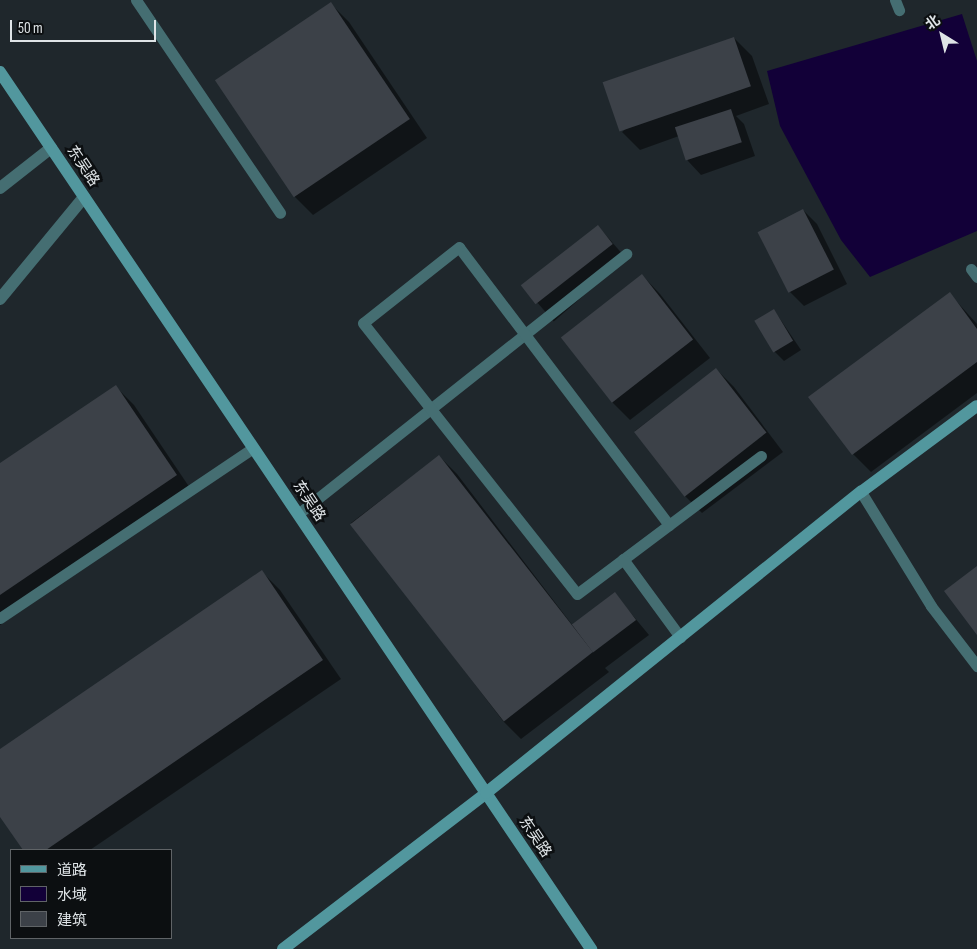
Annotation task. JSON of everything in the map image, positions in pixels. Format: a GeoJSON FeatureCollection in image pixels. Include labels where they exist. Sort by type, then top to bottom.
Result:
{"type":"FeatureCollection","features":[{"type":"Feature","properties":{"kind":"street","name":"东吴路"},"geometry":{"type":"LineString","coordinates":[[0,72],[591,949]]}},
{"type":"Feature","properties":{"kind":"street"},"geometry":{"type":"LineString","coordinates":[[0,188],[51,148]]}},
{"type":"Feature","properties":{"kind":"street"},"geometry":{"type":"LineString","coordinates":[[0,298],[84,196]]}},
{"type":"Feature","properties":{"kind":"street"},"geometry":{"type":"LineString","coordinates":[[284,949],[486,793],[861,492],[977,406]]}},
{"type":"Feature","properties":{"kind":"lane"},"geometry":{"type":"LineString","coordinates":[[136,0],[280,213]]}},
{"type":"Feature","properties":{"kind":"lane"},"geometry":{"type":"LineString","coordinates":[[668,525],[459,248],[363,323],[577,594],[761,456]]}},
{"type":"Feature","properties":{"kind":"lane"},"geometry":{"type":"LineString","coordinates":[[298,514],[626,254]]}},
{"type":"Feature","properties":{"kind":"lane"},"geometry":{"type":"LineString","coordinates":[[0,618],[253,448]]}},
{"type":"Feature","properties":{"kind":"lane"},"geometry":{"type":"LineString","coordinates":[[861,492],[931,606],[977,666]]}},
{"type":"Feature","properties":{"kind":"lane"},"geometry":{"type":"LineString","coordinates":[[623,559],[680,637]]}},
{"type":"Feature","properties":{"kind":"water"},"geometry":{"type":"Polygon","coordinates":[[[962,14],[977,61],[977,231],[870,277],[841,240],[780,126],[767,71],[962,14]]]}},
{"type":"Feature","properties":{"kind":"building"},"geometry":{"type":"Polygon","coordinates":[[[331,2],[410,119],[294,197],[215,80],[331,2]]]}},
{"type":"Feature","properties":{"kind":"building"},"geometry":{"type":"Polygon","coordinates":[[[734,37],[751,86],[620,131],[603,82],[734,37]]]}},
{"type":"Feature","properties":{"kind":"building"},"geometry":{"type":"Polygon","coordinates":[[[731,109],[742,142],[686,161],[675,127],[731,109]]]}},
{"type":"Feature","properties":{"kind":"building"},"geometry":{"type":"Polygon","coordinates":[[[803,209],[834,270],[788,293],[758,232],[803,209]]]}},
{"type":"Feature","properties":{"kind":"building"},"geometry":{"type":"Polygon","coordinates":[[[598,225],[613,244],[536,304],[521,285],[598,225]]]}},
{"type":"Feature","properties":{"kind":"building"},"geometry":{"type":"Polygon","coordinates":[[[642,274],[693,339],[612,403],[561,337],[642,274]]]}},
{"type":"Feature","properties":{"kind":"building"},"geometry":{"type":"Polygon","coordinates":[[[950,292],[977,329],[977,362],[852,455],[808,397],[950,292]]]}},
{"type":"Feature","properties":{"kind":"building"},"geometry":{"type":"Polygon","coordinates":[[[774,309],[793,341],[773,353],[754,321],[774,309]]]}},
{"type":"Feature","properties":{"kind":"building"},"geometry":{"type":"Polygon","coordinates":[[[716,368],[766,433],[685,497],[634,432],[716,368]]]}},
{"type":"Feature","properties":{"kind":"building"},"geometry":{"type":"Polygon","coordinates":[[[116,385],[177,475],[0,595],[0,463],[116,385]]]}},
{"type":"Feature","properties":{"kind":"building"},"geometry":{"type":"Polygon","coordinates":[[[439,455],[593,652],[504,722],[350,525],[439,455]]]}},
{"type":"Feature","properties":{"kind":"building"},"geometry":{"type":"Polygon","coordinates":[[[977,566],[977,635],[944,591],[977,566]]]}},
{"type":"Feature","properties":{"kind":"building"},"geometry":{"type":"Polygon","coordinates":[[[262,570],[323,660],[47,849],[22,849],[0,817],[0,749],[262,570]]]}},
{"type":"Feature","properties":{"kind":"building"},"geometry":{"type":"Polygon","coordinates":[[[615,592],[636,620],[593,652],[572,624],[615,592]]]}}]}
